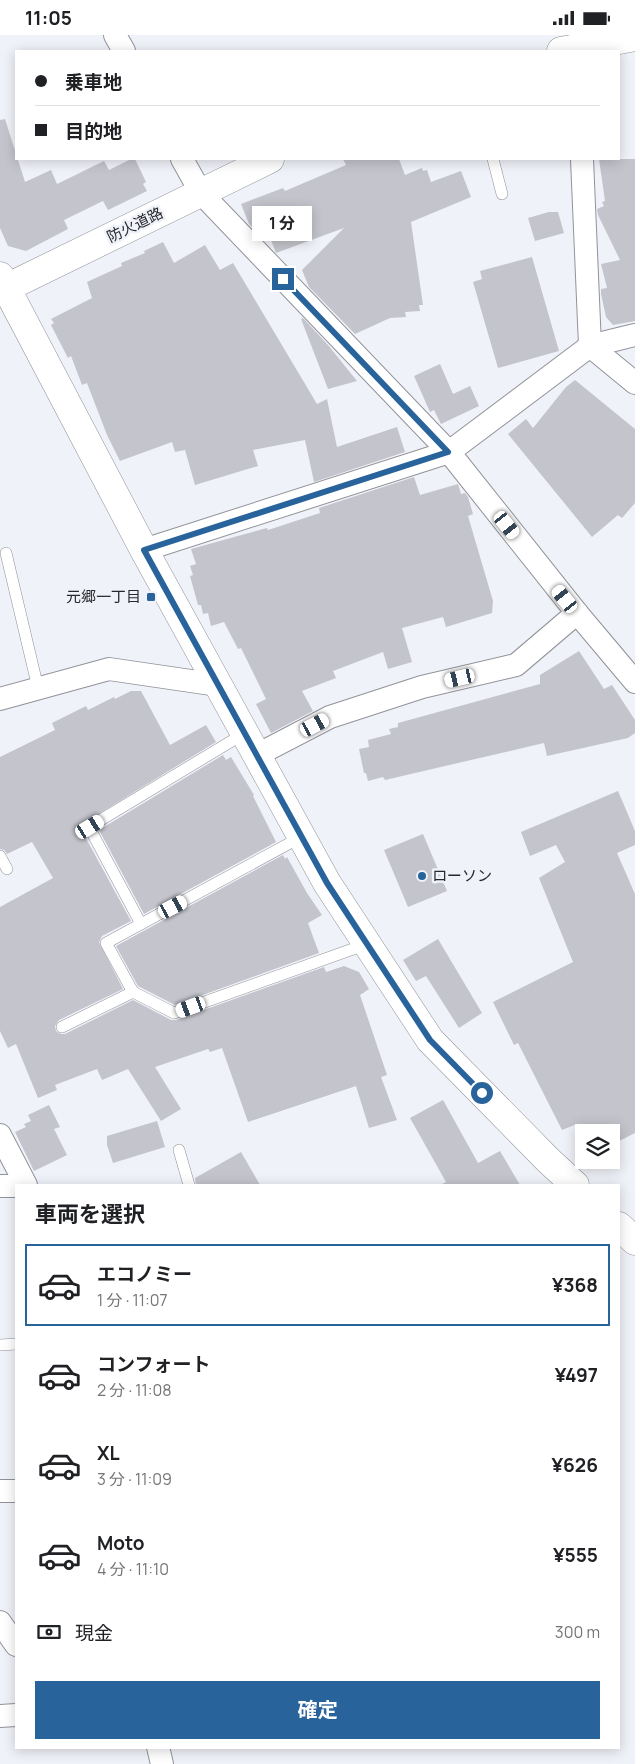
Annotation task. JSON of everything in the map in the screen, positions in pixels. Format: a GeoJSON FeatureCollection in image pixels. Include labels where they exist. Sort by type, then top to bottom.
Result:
{"type":"FeatureCollection","features":[{"type":"Feature","properties":{"kind":"street"},"geometry":{"type":"LineString","coordinates":[[115,35],[123,50]]}},
{"type":"Feature","properties":{"kind":"street"},"geometry":{"type":"LineString","coordinates":[[573,46],[635,37]]}},
{"type":"Feature","properties":{"kind":"street"},"geometry":{"type":"LineString","coordinates":[[183,160],[201,193],[448,452],[635,682]]}},
{"type":"Feature","properties":{"kind":"street","name":"防火道路"},"geometry":{"type":"LineString","coordinates":[[2,285],[268,160]]}},
{"type":"Feature","properties":{"kind":"street"},"geometry":{"type":"LineString","coordinates":[[582,160],[590,346],[635,383]]}},
{"type":"Feature","properties":{"kind":"street"},"geometry":{"type":"LineString","coordinates":[[2,285],[144,550],[327,883],[430,1040],[574,1184]]}},
{"type":"Feature","properties":{"kind":"street"},"geometry":{"type":"LineString","coordinates":[[144,550],[448,452],[590,346],[635,335]]}},
{"type":"Feature","properties":{"kind":"street"},"geometry":{"type":"LineString","coordinates":[[251,744],[422,687],[516,665],[577,613]]}},
{"type":"Feature","properties":{"kind":"street"},"geometry":{"type":"LineString","coordinates":[[0,699],[109,669],[218,685]]}},
{"type":"Feature","properties":{"kind":"street"},"geometry":{"type":"LineString","coordinates":[[0,1135],[25,1184]]}},
{"type":"Feature","properties":{"kind":"street"},"geometry":{"type":"LineString","coordinates":[[0,1186],[15,1186]]}},
{"type":"Feature","properties":{"kind":"street"},"geometry":{"type":"LineString","coordinates":[[620,1227],[635,1241]]}},
{"type":"Feature","properties":{"kind":"street"},"geometry":{"type":"LineString","coordinates":[[0,1491],[15,1491]]}},
{"type":"Feature","properties":{"kind":"street"},"geometry":{"type":"LineString","coordinates":[[0,1622],[15,1644]]}},
{"type":"Feature","properties":{"kind":"street"},"geometry":{"type":"LineString","coordinates":[[0,1716],[15,1715]]}},
{"type":"Feature","properties":{"kind":"street"},"geometry":{"type":"LineString","coordinates":[[158,1749],[162,1764]]}},
{"type":"Feature","properties":{"kind":"lane"},"geometry":{"type":"LineString","coordinates":[[492,160],[502,194]]}},
{"type":"Feature","properties":{"kind":"lane"},"geometry":{"type":"LineString","coordinates":[[6,553],[38,688]]}},
{"type":"Feature","properties":{"kind":"lane"},"geometry":{"type":"LineString","coordinates":[[141,924],[90,827],[251,744]]}},
{"type":"Feature","properties":{"kind":"lane"},"geometry":{"type":"LineString","coordinates":[[302,837],[106,943],[132,992],[174,1013],[368,945]]}},
{"type":"Feature","properties":{"kind":"lane"},"geometry":{"type":"LineString","coordinates":[[0,856],[7,869]]}},
{"type":"Feature","properties":{"kind":"lane"},"geometry":{"type":"LineString","coordinates":[[62,1027],[132,992]]}},
{"type":"Feature","properties":{"kind":"lane"},"geometry":{"type":"LineString","coordinates":[[179,1150],[189,1184]]}},
{"type":"Feature","properties":{"kind":"lane"},"geometry":{"type":"LineString","coordinates":[[0,1345],[15,1344]]}},
{"type":"Feature","properties":{"kind":"building"},"geometry":{"type":"Polygon","coordinates":[[[5,119],[15,150],[15,160],[18,160],[25,182],[51,170],[57,184],[104,161],[109,170],[129,160],[135,160],[146,182],[143,184],[147,191],[108,210],[103,201],[64,220],[68,229],[26,251],[8,246],[0,228],[0,120],[5,119]]]}},
{"type":"Feature","properties":{"kind":"building"},"geometry":{"type":"Polygon","coordinates":[[[635,159],[635,321],[613,325],[606,317],[601,294],[601,289],[607,288],[601,264],[620,260],[598,215],[597,209],[604,206],[602,202],[605,201],[599,160],[635,159]]]}},
{"type":"Feature","properties":{"kind":"building"},"geometry":{"type":"Polygon","coordinates":[[[344,160],[399,160],[405,175],[422,168],[423,171],[427,170],[431,182],[461,171],[471,197],[411,222],[423,305],[419,305],[420,311],[405,312],[406,317],[390,318],[355,334],[309,287],[302,270],[344,228],[276,253],[264,222],[252,227],[241,204],[283,188],[285,191],[346,165],[344,160]]]}},
{"type":"Feature","properties":{"kind":"building"},"geometry":{"type":"Polygon","coordinates":[[[549,212],[558,212],[564,233],[535,241],[528,218],[549,212]]]}},
{"type":"Feature","properties":{"kind":"building"},"geometry":{"type":"Polygon","coordinates":[[[163,242],[174,263],[205,245],[220,270],[233,263],[317,404],[327,399],[337,447],[397,427],[405,452],[314,482],[305,440],[253,450],[258,466],[195,485],[185,450],[175,452],[172,442],[120,461],[107,435],[87,383],[82,385],[71,356],[68,358],[51,325],[54,323],[51,319],[92,298],[87,282],[122,266],[121,263],[145,253],[144,251],[163,242]]]}},
{"type":"Feature","properties":{"kind":"building"},"geometry":{"type":"Polygon","coordinates":[[[532,257],[559,351],[498,368],[473,282],[482,279],[480,271],[532,257]]]}},
{"type":"Feature","properties":{"kind":"building"},"geometry":{"type":"Polygon","coordinates":[[[303,318],[357,381],[328,389],[301,319],[303,318]]]}},
{"type":"Feature","properties":{"kind":"building"},"geometry":{"type":"Polygon","coordinates":[[[440,364],[453,394],[470,386],[479,406],[441,424],[434,410],[430,412],[414,376],[440,364]]]}},
{"type":"Feature","properties":{"kind":"building"},"geometry":{"type":"Polygon","coordinates":[[[575,380],[635,429],[635,503],[622,518],[618,515],[592,537],[508,434],[526,419],[533,428],[566,387],[575,380]]]}},
{"type":"Feature","properties":{"kind":"building"},"geometry":{"type":"Polygon","coordinates":[[[414,477],[420,495],[458,484],[461,494],[465,493],[468,497],[473,514],[468,516],[493,601],[492,613],[446,627],[443,617],[402,628],[412,662],[388,669],[383,652],[333,671],[336,678],[302,691],[313,711],[271,733],[256,704],[266,699],[241,648],[238,649],[224,622],[211,626],[208,613],[203,614],[201,605],[198,605],[190,576],[193,575],[190,566],[196,564],[191,549],[267,528],[268,530],[320,513],[319,508],[414,477]]]}},
{"type":"Feature","properties":{"kind":"building"},"geometry":{"type":"Polygon","coordinates":[[[579,651],[604,689],[612,685],[635,720],[635,733],[628,738],[547,756],[544,743],[385,780],[383,777],[368,781],[366,773],[364,773],[359,749],[369,747],[368,740],[391,734],[389,729],[398,727],[398,723],[540,684],[540,675],[579,651]]]}},
{"type":"Feature","properties":{"kind":"building"},"geometry":{"type":"Polygon","coordinates":[[[131,691],[141,691],[170,745],[206,725],[216,742],[82,824],[82,831],[131,921],[102,936],[99,942],[123,989],[59,1020],[55,1026],[56,1031],[65,1034],[133,1000],[171,1020],[176,1020],[324,967],[326,972],[344,966],[359,972],[369,989],[360,995],[387,1075],[381,1077],[397,1120],[369,1128],[356,1086],[248,1122],[222,1048],[210,1052],[208,1049],[155,1067],[181,1109],[161,1121],[128,1069],[102,1080],[97,1069],[55,1085],[57,1090],[38,1098],[16,1044],[8,1048],[0,1031],[0,907],[53,878],[32,842],[7,854],[4,850],[0,849],[0,757],[55,730],[52,723],[86,706],[88,710],[131,691]]]}},
{"type":"Feature","properties":{"kind":"building"},"geometry":{"type":"Polygon","coordinates":[[[223,755],[226,760],[231,757],[254,795],[276,842],[144,914],[99,830],[223,755]]]}},
{"type":"Feature","properties":{"kind":"building"},"geometry":{"type":"Polygon","coordinates":[[[618,791],[635,831],[635,845],[617,853],[635,894],[635,1133],[620,1140],[620,1124],[575,1124],[562,1130],[518,1043],[514,1045],[493,1002],[573,962],[539,878],[565,862],[556,845],[530,856],[521,832],[618,791]]]}},
{"type":"Feature","properties":{"kind":"building"},"geometry":{"type":"Polygon","coordinates":[[[423,834],[447,891],[408,907],[384,850],[423,834]]]}},
{"type":"Feature","properties":{"kind":"building"},"geometry":{"type":"Polygon","coordinates":[[[283,855],[285,859],[287,857],[322,915],[308,923],[319,953],[175,1005],[138,986],[116,946],[283,855]]]}},
{"type":"Feature","properties":{"kind":"building"},"geometry":{"type":"Polygon","coordinates":[[[438,939],[482,1013],[459,1028],[426,976],[416,981],[403,960],[438,939]]]}},
{"type":"Feature","properties":{"kind":"building"},"geometry":{"type":"Polygon","coordinates":[[[443,1100],[478,1163],[500,1151],[519,1184],[442,1184],[446,1182],[410,1118],[443,1100]]]}},
{"type":"Feature","properties":{"kind":"building"},"geometry":{"type":"Polygon","coordinates":[[[49,1105],[60,1127],[54,1129],[67,1155],[34,1171],[15,1132],[26,1127],[24,1124],[31,1121],[28,1115],[49,1105]]]}},
{"type":"Feature","properties":{"kind":"building"},"geometry":{"type":"Polygon","coordinates":[[[157,1121],[165,1147],[113,1163],[107,1145],[107,1136],[157,1121]]]}},
{"type":"Feature","properties":{"kind":"building"},"geometry":{"type":"Polygon","coordinates":[[[241,1152],[259,1184],[196,1184],[195,1178],[241,1152]]]}},
{"type":"Feature","properties":{"kind":"place","name":"元郷一丁目"},"geometry":{"type":"Point","coordinates":[151,597]}},
{"type":"Feature","properties":{"kind":"place","name":"ローソン"},"geometry":{"type":"Point","coordinates":[422,876]}},
{"type":"Feature","properties":{"kind":"route"},"geometry":{"type":"LineString","coordinates":[[283,279],[448,452],[144,550],[327,883],[430,1040],[482,1093]]}}]}
